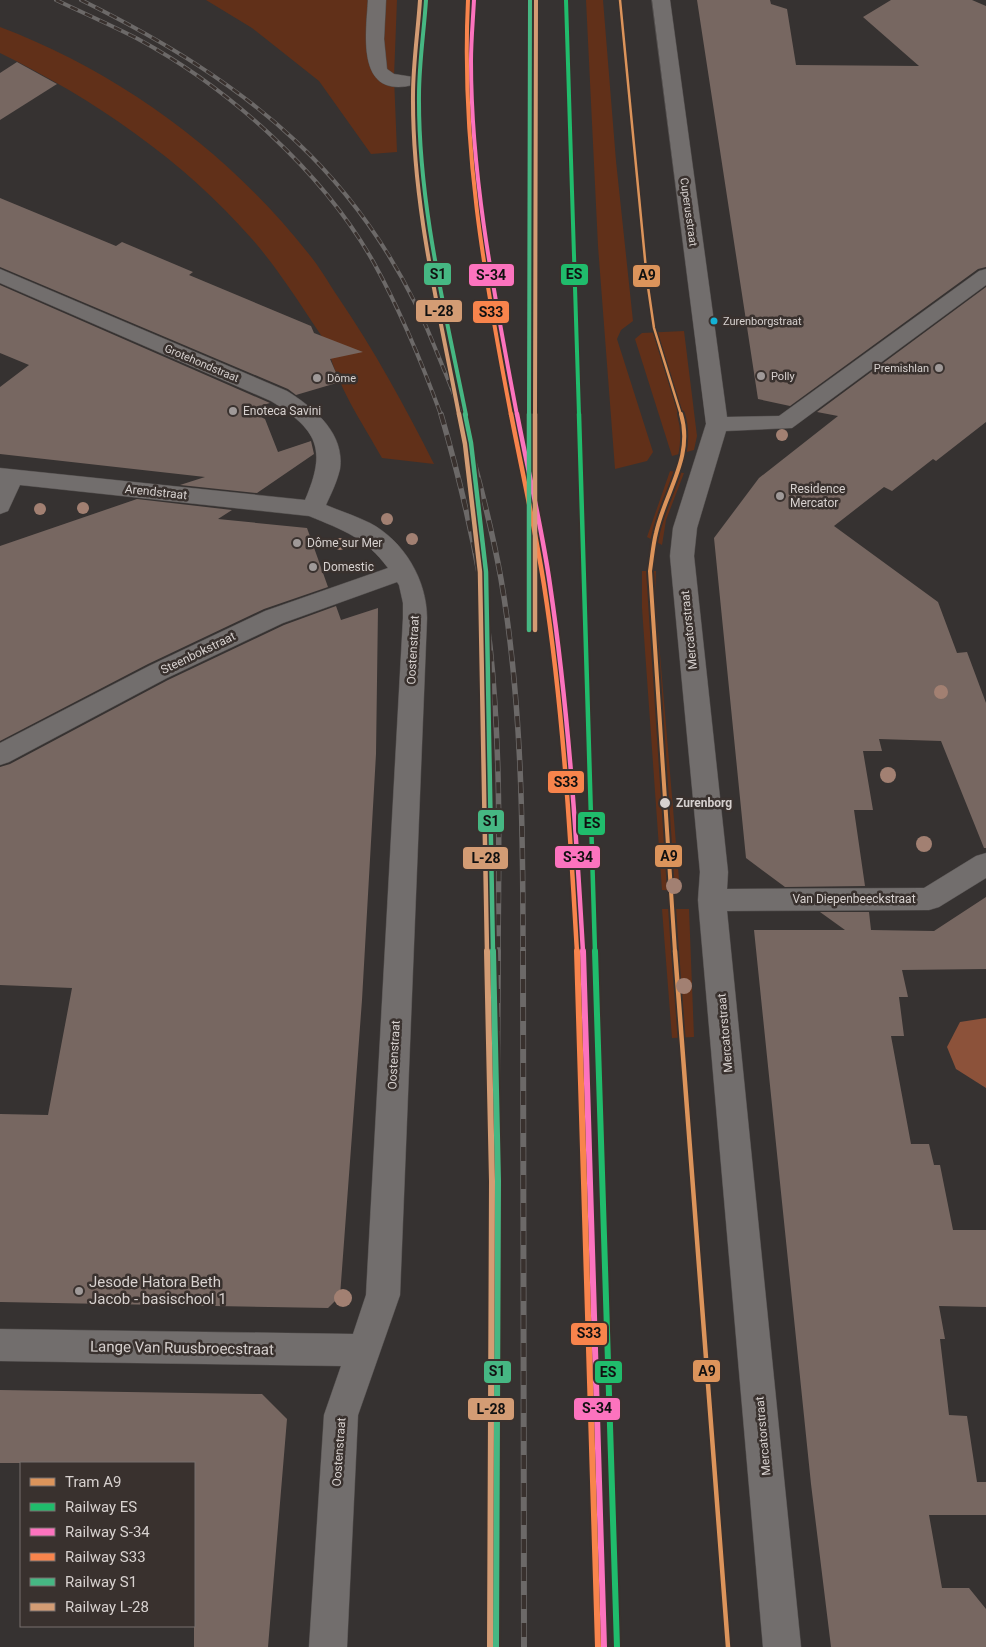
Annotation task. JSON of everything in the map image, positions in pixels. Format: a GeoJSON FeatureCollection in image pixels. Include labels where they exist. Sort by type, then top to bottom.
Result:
{"type":"FeatureCollection","features":[{"type":"Feature","properties":{"kind":"street"},"geometry":{"type":"LineString","coordinates":[[377,0],[374,40],[378,71],[390,79],[407,81]]}},
{"type":"Feature","properties":{"kind":"street","name":"Cuperusstraat"},"geometry":{"type":"LineString","coordinates":[[661,0],[717,424]]}},
{"type":"Feature","properties":{"kind":"street","name":"Grotehondstraat"},"geometry":{"type":"LineString","coordinates":[[0,275],[279,396],[301,410],[319,429],[328,450],[329,460],[326,476],[312,509]]}},
{"type":"Feature","properties":{"kind":"street"},"geometry":{"type":"LineString","coordinates":[[717,424],[784,423],[986,275]]}},
{"type":"Feature","properties":{"kind":"street","name":"Mercatorstraat"},"geometry":{"type":"LineString","coordinates":[[717,424],[685,528],[682,556],[714,872],[712,900],[782,1647]]}},
{"type":"Feature","properties":{"kind":"street"},"geometry":{"type":"LineString","coordinates":[[0,506],[6,476]]}},
{"type":"Feature","properties":{"kind":"street","name":"Arendstraat"},"geometry":{"type":"LineString","coordinates":[[6,476],[312,509]]}},
{"type":"Feature","properties":{"kind":"street","name":"Oostenstraat"},"geometry":{"type":"LineString","coordinates":[[312,509],[362,529],[384,545],[404,571],[411,585],[415,603],[383,1295],[341,1414],[328,1647]]}},
{"type":"Feature","properties":{"kind":"street","name":"Steenbokstraat"},"geometry":{"type":"LineString","coordinates":[[0,755],[158,672],[274,617],[404,571]]}},
{"type":"Feature","properties":{"kind":"street","name":"Van Diepenbeeckstraat"},"geometry":{"type":"LineString","coordinates":[[712,900],[929,899],[986,864]]}},
{"type":"Feature","properties":{"kind":"street","name":"Lange Van Ruusbroecstraat"},"geometry":{"type":"LineString","coordinates":[[0,1345],[364,1350]]}},
{"type":"Feature","properties":{"kind":"shaded area"},"geometry":{"type":"Polygon","coordinates":[[[206,0],[397,0],[394,77],[397,152],[371,154],[319,81],[252,28],[206,0]]]}},
{"type":"Feature","properties":{"kind":"shaded area"},"geometry":{"type":"Polygon","coordinates":[[[586,0],[603,0],[616,161],[633,321],[621,330],[617,339],[653,452],[647,461],[615,469],[598,246],[586,0]]]}},
{"type":"Feature","properties":{"kind":"shaded area"},"geometry":{"type":"Polygon","coordinates":[[[0,27],[45,46],[130,92],[169,119],[207,149],[277,216],[320,269],[377,358],[434,464],[382,458],[343,389],[327,344],[282,277],[252,239],[197,183],[135,134],[69,90],[0,53],[0,27]]]}},
{"type":"Feature","properties":{"kind":"shaded area"},"geometry":{"type":"Polygon","coordinates":[[[684,331],[697,436],[694,450],[672,456],[635,339],[642,333],[684,331]]]}},
{"type":"Feature","properties":{"kind":"shaded area"},"geometry":{"type":"Polygon","coordinates":[[[670,471],[684,473],[666,520],[662,545],[647,537],[670,471]]]}},
{"type":"Feature","properties":{"kind":"shaded area"},"geometry":{"type":"Polygon","coordinates":[[[642,571],[656,571],[655,595],[680,891],[662,890],[642,608],[642,571]]]}},
{"type":"Feature","properties":{"kind":"shaded area"},"geometry":{"type":"Polygon","coordinates":[[[662,909],[689,909],[694,1037],[672,1038],[662,909]]]}},
{"type":"Feature","properties":{"kind":"shaded area"},"geometry":{"type":"Polygon","coordinates":[[[986,1018],[986,1088],[956,1069],[947,1047],[960,1022],[986,1018]]]}},
{"type":"Feature","properties":{"kind":"building"},"geometry":{"type":"Polygon","coordinates":[[[697,0],[770,0],[771,4],[787,9],[796,65],[919,66],[863,17],[891,0],[972,0],[986,6],[986,267],[978,269],[790,406],[758,399],[697,0]]]}},
{"type":"Feature","properties":{"kind":"building"},"geometry":{"type":"Polygon","coordinates":[[[17,62],[57,84],[0,120],[0,73],[17,62]]]}},
{"type":"Feature","properties":{"kind":"building"},"geometry":{"type":"Polygon","coordinates":[[[0,198],[116,246],[122,242],[193,272],[189,275],[311,326],[314,333],[363,352],[330,359],[340,382],[296,395],[288,389],[0,267],[0,198]]]}},
{"type":"Feature","properties":{"kind":"building"},"geometry":{"type":"Polygon","coordinates":[[[0,285],[270,403],[246,410],[265,419],[278,452],[311,441],[314,454],[257,493],[180,485],[205,477],[0,454],[0,387],[29,365],[0,353],[0,285]]]}},
{"type":"Feature","properties":{"kind":"building"},"geometry":{"type":"Polygon","coordinates":[[[986,287],[986,422],[936,461],[933,459],[892,491],[884,487],[834,526],[938,602],[957,653],[967,652],[986,703],[986,848],[984,848],[941,741],[879,739],[882,751],[863,751],[873,810],[854,810],[865,886],[785,887],[746,858],[714,538],[759,478],[838,416],[817,412],[986,287]]]}},
{"type":"Feature","properties":{"kind":"building"},"geometry":{"type":"Polygon","coordinates":[[[137,499],[232,510],[218,519],[307,528],[328,587],[264,609],[148,664],[0,741],[0,546],[137,499]]]}},
{"type":"Feature","properties":{"kind":"building"},"geometry":{"type":"Polygon","coordinates":[[[336,606],[341,620],[378,608],[376,754],[362,1000],[340,1296],[328,1308],[0,1302],[0,1114],[48,1115],[72,988],[0,985],[0,767],[10,764],[168,680],[284,625],[336,606]]]}},
{"type":"Feature","properties":{"kind":"building"},"geometry":{"type":"Polygon","coordinates":[[[986,897],[986,969],[902,970],[908,997],[899,997],[904,1036],[891,1036],[911,1144],[929,1144],[934,1165],[940,1165],[953,1230],[986,1230],[986,1307],[939,1306],[945,1339],[940,1339],[949,1415],[967,1416],[977,1482],[986,1482],[986,1515],[929,1515],[942,1588],[969,1588],[986,1609],[986,1647],[831,1647],[811,1484],[754,930],[845,930],[820,912],[869,912],[871,930],[934,931],[986,897]]]}},
{"type":"Feature","properties":{"kind":"building"},"geometry":{"type":"Polygon","coordinates":[[[0,1390],[262,1394],[287,1419],[268,1647],[194,1647],[195,1462],[0,1463],[0,1390]]]}},
{"type":"Feature","properties":{"kind":"railway"},"geometry":{"type":"LineString","coordinates":[[56,0],[138,39],[172,59],[239,107],[301,165],[353,229],[374,263],[411,338],[441,415]]}},
{"type":"Feature","properties":{"kind":"railway"},"geometry":{"type":"LineString","coordinates":[[81,0],[142,32],[198,65],[249,102],[296,142],[339,186],[376,236],[409,292],[438,355],[461,415]]}},
{"type":"Feature","properties":{"kind":"railway"},"geometry":{"type":"LineString","coordinates":[[441,414],[457,471],[470,529],[482,588],[490,646],[498,761],[498,952]]}},
{"type":"Feature","properties":{"kind":"railway"},"geometry":{"type":"LineString","coordinates":[[461,414],[493,537],[508,625],[520,765],[523,951]]}},
{"type":"Feature","properties":{"kind":"railway"},"geometry":{"type":"LineString","coordinates":[[493,1647],[498,951]]}},
{"type":"Feature","properties":{"kind":"railway"},"geometry":{"type":"LineString","coordinates":[[523,951],[524,1647]]}},
{"type":"Feature","properties":{"kind":"tram line","name":"A9"},"geometry":{"type":"LineString","coordinates":[[620,0],[647,280],[654,328],[685,428],[685,449],[656,532],[650,571],[681,1041],[728,1647]]}},
{"type":"Feature","properties":{"kind":"rail line","name":"L-28"},"geometry":{"type":"LineString","coordinates":[[420,0],[413,95],[419,191],[432,276],[465,444],[480,572],[492,1181],[490,1647]]}},
{"type":"Feature","properties":{"kind":"rail line","name":"S1"},"geometry":{"type":"LineString","coordinates":[[426,0],[419,95],[425,191],[438,275],[471,443],[486,572],[498,1181],[496,1647]]}},
{"type":"Feature","properties":{"kind":"rail line","name":"S33"},"geometry":{"type":"LineString","coordinates":[[468,0],[465,61],[472,182],[489,301],[544,585],[558,692],[569,810],[579,987],[598,1647]]}},
{"type":"Feature","properties":{"kind":"rail line","name":"S-34"},"geometry":{"type":"LineString","coordinates":[[474,0],[471,61],[478,181],[495,300],[550,584],[564,691],[575,809],[585,987],[604,1647]]}},
{"type":"Feature","properties":{"kind":"rail line","name":"S1"},"geometry":{"type":"LineString","coordinates":[[529,630],[530,0]]}},
{"type":"Feature","properties":{"kind":"rail line","name":"L-28"},"geometry":{"type":"LineString","coordinates":[[535,630],[536,0]]}},
{"type":"Feature","properties":{"kind":"rail line","name":"ES"},"geometry":{"type":"LineString","coordinates":[[566,0],[617,1647]]}},
{"type":"Feature","properties":{"kind":"place","name":"Zurenborgstraat"},"geometry":{"type":"Point","coordinates":[714,321]}},
{"type":"Feature","properties":{"kind":"place","name":"Premishlan"},"geometry":{"type":"Point","coordinates":[939,368]}},
{"type":"Feature","properties":{"kind":"place","name":"Polly"},"geometry":{"type":"Point","coordinates":[761,376]}},
{"type":"Feature","properties":{"kind":"place","name":"Dôme"},"geometry":{"type":"Point","coordinates":[317,378]}},
{"type":"Feature","properties":{"kind":"place","name":"Enoteca Savini"},"geometry":{"type":"Point","coordinates":[233,411]}},
{"type":"Feature","properties":{"kind":"place","name":"Residence Mercator"},"geometry":{"type":"Point","coordinates":[780,496]}},
{"type":"Feature","properties":{"kind":"place","name":"Dôme sur Mer"},"geometry":{"type":"Point","coordinates":[297,543]}},
{"type":"Feature","properties":{"kind":"place","name":"Domestic"},"geometry":{"type":"Point","coordinates":[313,567]}},
{"type":"Feature","properties":{"kind":"place","name":"Zurenborg"},"geometry":{"type":"Point","coordinates":[665,803]}},
{"type":"Feature","properties":{"kind":"place","name":"Jesode Hatora Beth Jacob - basischool 1"},"geometry":{"type":"Point","coordinates":[79,1291]}}]}
